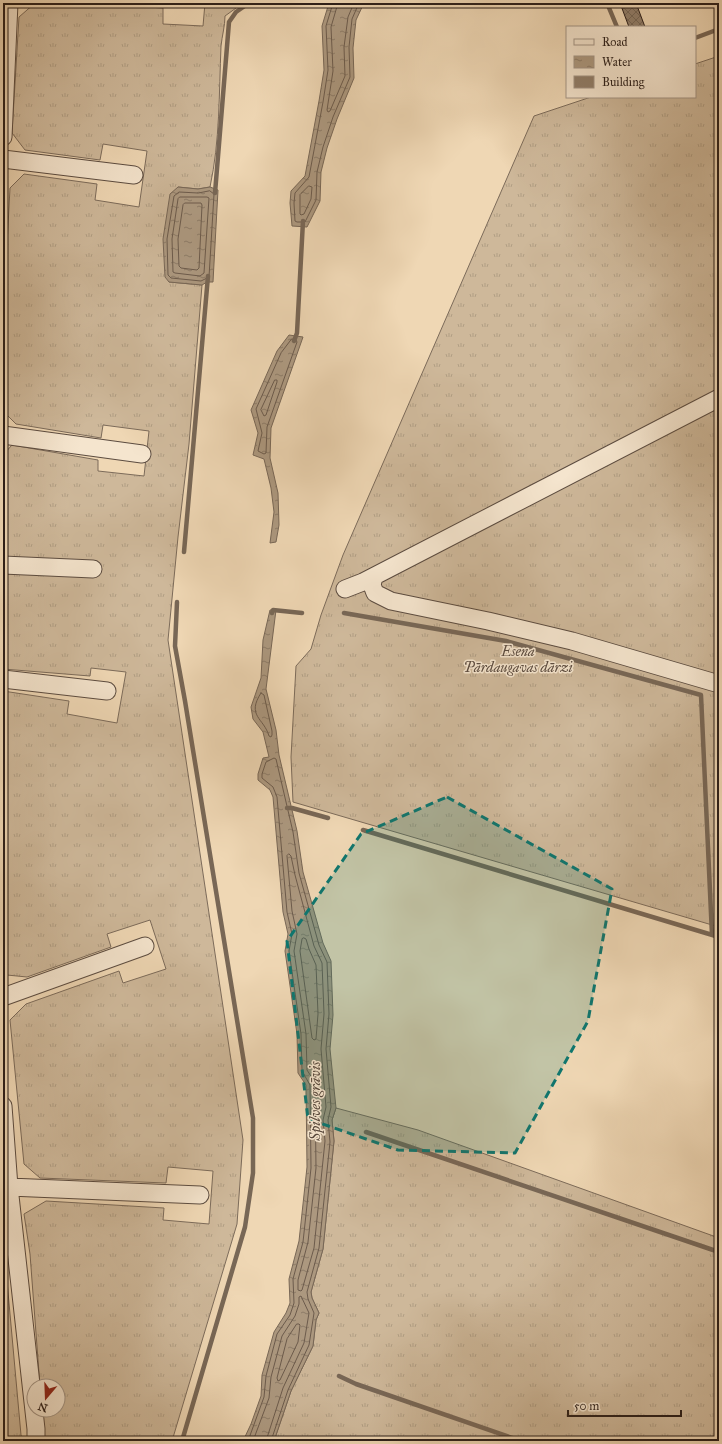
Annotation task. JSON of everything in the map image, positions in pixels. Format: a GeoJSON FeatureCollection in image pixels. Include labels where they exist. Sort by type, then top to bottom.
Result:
{"type":"FeatureCollection","features":[{"type":"Feature","properties":{"kind":"street"},"geometry":{"type":"LineString","coordinates":[[3,137],[9,3]]}},
{"type":"Feature","properties":{"kind":"street"},"geometry":{"type":"LineString","coordinates":[[3,159],[134,175]]}},
{"type":"Feature","properties":{"kind":"street"},"geometry":{"type":"LineString","coordinates":[[344,589],[374,577],[719,398]]}},
{"type":"Feature","properties":{"kind":"street"},"geometry":{"type":"LineString","coordinates":[[3,435],[142,454]]}},
{"type":"Feature","properties":{"kind":"street"},"geometry":{"type":"LineString","coordinates":[[3,565],[93,569]]}},
{"type":"Feature","properties":{"kind":"street"},"geometry":{"type":"LineString","coordinates":[[374,577],[372,585],[376,593],[391,601],[488,621],[572,641],[719,684]]}},
{"type":"Feature","properties":{"kind":"street"},"geometry":{"type":"LineString","coordinates":[[3,679],[107,691]]}},
{"type":"Feature","properties":{"kind":"street"},"geometry":{"type":"LineString","coordinates":[[3,997],[146,946]]}},
{"type":"Feature","properties":{"kind":"street"},"geometry":{"type":"LineString","coordinates":[[3,1106],[36,1441]]}},
{"type":"Feature","properties":{"kind":"street"},"geometry":{"type":"LineString","coordinates":[[10,1187],[200,1194]]}},
{"type":"Feature","properties":{"kind":"highlighted area"},"geometry":{"type":"Polygon","coordinates":[[[447,797],[612,889],[588,1021],[515,1153],[398,1150],[308,1119],[287,941],[361,834],[447,797]]]}},
{"type":"Feature","properties":{"kind":"green space"},"geometry":{"type":"Polygon","coordinates":[[[35,3],[88,3],[163,8],[163,24],[203,26],[205,3],[243,3],[225,16],[221,46],[216,152],[210,187],[198,189],[178,187],[169,282],[202,285],[189,444],[168,640],[243,1140],[237,1224],[172,1441],[41,1441],[40,1418],[66,1418],[66,1378],[39,1378],[30,1254],[24,1214],[46,1201],[164,1208],[163,1220],[209,1224],[213,1171],[168,1167],[166,1183],[40,1178],[24,1164],[10,1020],[26,1004],[119,971],[123,983],[166,969],[150,920],[107,934],[111,947],[27,977],[7,975],[3,934],[3,691],[69,701],[67,714],[117,723],[126,672],[91,668],[90,676],[3,669],[3,455],[12,445],[98,460],[98,471],[144,476],[149,431],[103,425],[101,438],[16,424],[3,411],[3,321],[10,188],[24,174],[97,184],[95,200],[139,207],[147,151],[103,144],[100,160],[25,150],[12,133],[19,17],[35,3]]]}},
{"type":"Feature","properties":{"kind":"green space","name":"Esena Pārdaugavas dārzi"},"geometry":{"type":"Polygon","coordinates":[[[719,56],[719,927],[293,802],[291,757],[296,666],[311,649],[321,615],[343,555],[534,116],[588,98],[696,98],[696,64],[719,56]]]}},
{"type":"Feature","properties":{"kind":"green space"},"geometry":{"type":"Polygon","coordinates":[[[336,1108],[418,1130],[719,1238],[719,1441],[274,1441],[291,1391],[313,1346],[316,1320],[319,1313],[312,1298],[311,1292],[323,1249],[334,1141],[332,1120],[336,1108]]]}},
{"type":"Feature","properties":{"kind":"green space"},"geometry":{"type":"Polygon","coordinates":[[[3,1237],[21,1435],[23,1441],[3,1441],[3,1237]]]}},
{"type":"Feature","properties":{"kind":"water"},"geometry":{"type":"Polygon","coordinates":[[[329,3],[364,3],[356,20],[353,48],[354,78],[327,148],[321,172],[320,201],[307,227],[292,226],[290,203],[291,191],[305,176],[324,70],[322,26],[329,3]]]}},
{"type":"Feature","properties":{"kind":"water"},"geometry":{"type":"Polygon","coordinates":[[[178,187],[198,189],[210,187],[218,190],[213,282],[207,282],[202,285],[169,282],[165,277],[163,239],[170,194],[178,187]]]}},
{"type":"Feature","properties":{"kind":"water"},"geometry":{"type":"Polygon","coordinates":[[[289,335],[303,337],[271,428],[270,458],[278,493],[279,525],[276,542],[270,543],[274,512],[271,488],[264,459],[253,455],[258,433],[251,410],[277,351],[289,335]]]}},
{"type":"Feature","properties":{"kind":"water","name":"Spilves grāvis"},"geometry":{"type":"Polygon","coordinates":[[[270,610],[276,610],[266,689],[276,730],[279,755],[297,831],[303,872],[323,943],[331,961],[333,1015],[330,1049],[336,1108],[332,1120],[334,1141],[323,1249],[311,1292],[312,1298],[319,1313],[316,1320],[313,1346],[291,1391],[274,1441],[243,1441],[261,1396],[262,1375],[274,1332],[286,1313],[290,1303],[289,1279],[299,1241],[307,1167],[306,1085],[298,1073],[297,1034],[285,951],[288,934],[283,912],[273,797],[270,790],[258,780],[258,774],[263,758],[269,757],[263,732],[253,719],[251,707],[261,678],[263,640],[270,610]]]}},
{"type":"Feature","properties":{"kind":"building"},"geometry":{"type":"Polygon","coordinates":[[[620,3],[636,3],[645,26],[629,26],[620,3]]]}},
{"type":"Feature","properties":{"kind":"waterway"},"geometry":{"type":"LineString","coordinates":[[215,193],[229,22],[236,12],[249,3]]}},
{"type":"Feature","properties":{"kind":"waterway"},"geometry":{"type":"LineString","coordinates":[[607,3],[617,26]]}},
{"type":"Feature","properties":{"kind":"waterway"},"geometry":{"type":"LineString","coordinates":[[696,38],[719,29]]}},
{"type":"Feature","properties":{"kind":"waterway"},"geometry":{"type":"LineString","coordinates":[[294,341],[297,333],[303,221]]}},
{"type":"Feature","properties":{"kind":"waterway"},"geometry":{"type":"LineString","coordinates":[[184,552],[208,276]]}},
{"type":"Feature","properties":{"kind":"waterway"},"geometry":{"type":"LineString","coordinates":[[177,602],[175,646],[253,1118],[253,1173],[245,1227],[182,1441]]}},
{"type":"Feature","properties":{"kind":"waterway"},"geometry":{"type":"LineString","coordinates":[[272,613],[273,610],[302,613]]}},
{"type":"Feature","properties":{"kind":"waterway"},"geometry":{"type":"LineString","coordinates":[[344,613],[506,641],[701,695],[712,935]]}},
{"type":"Feature","properties":{"kind":"waterway"},"geometry":{"type":"LineString","coordinates":[[287,808],[328,818]]}},
{"type":"Feature","properties":{"kind":"waterway"},"geometry":{"type":"LineString","coordinates":[[363,830],[719,937]]}},
{"type":"Feature","properties":{"kind":"waterway"},"geometry":{"type":"LineString","coordinates":[[366,1132],[719,1252]]}},
{"type":"Feature","properties":{"kind":"waterway"},"geometry":{"type":"LineString","coordinates":[[339,1376],[356,1384],[521,1441]]}}]}
